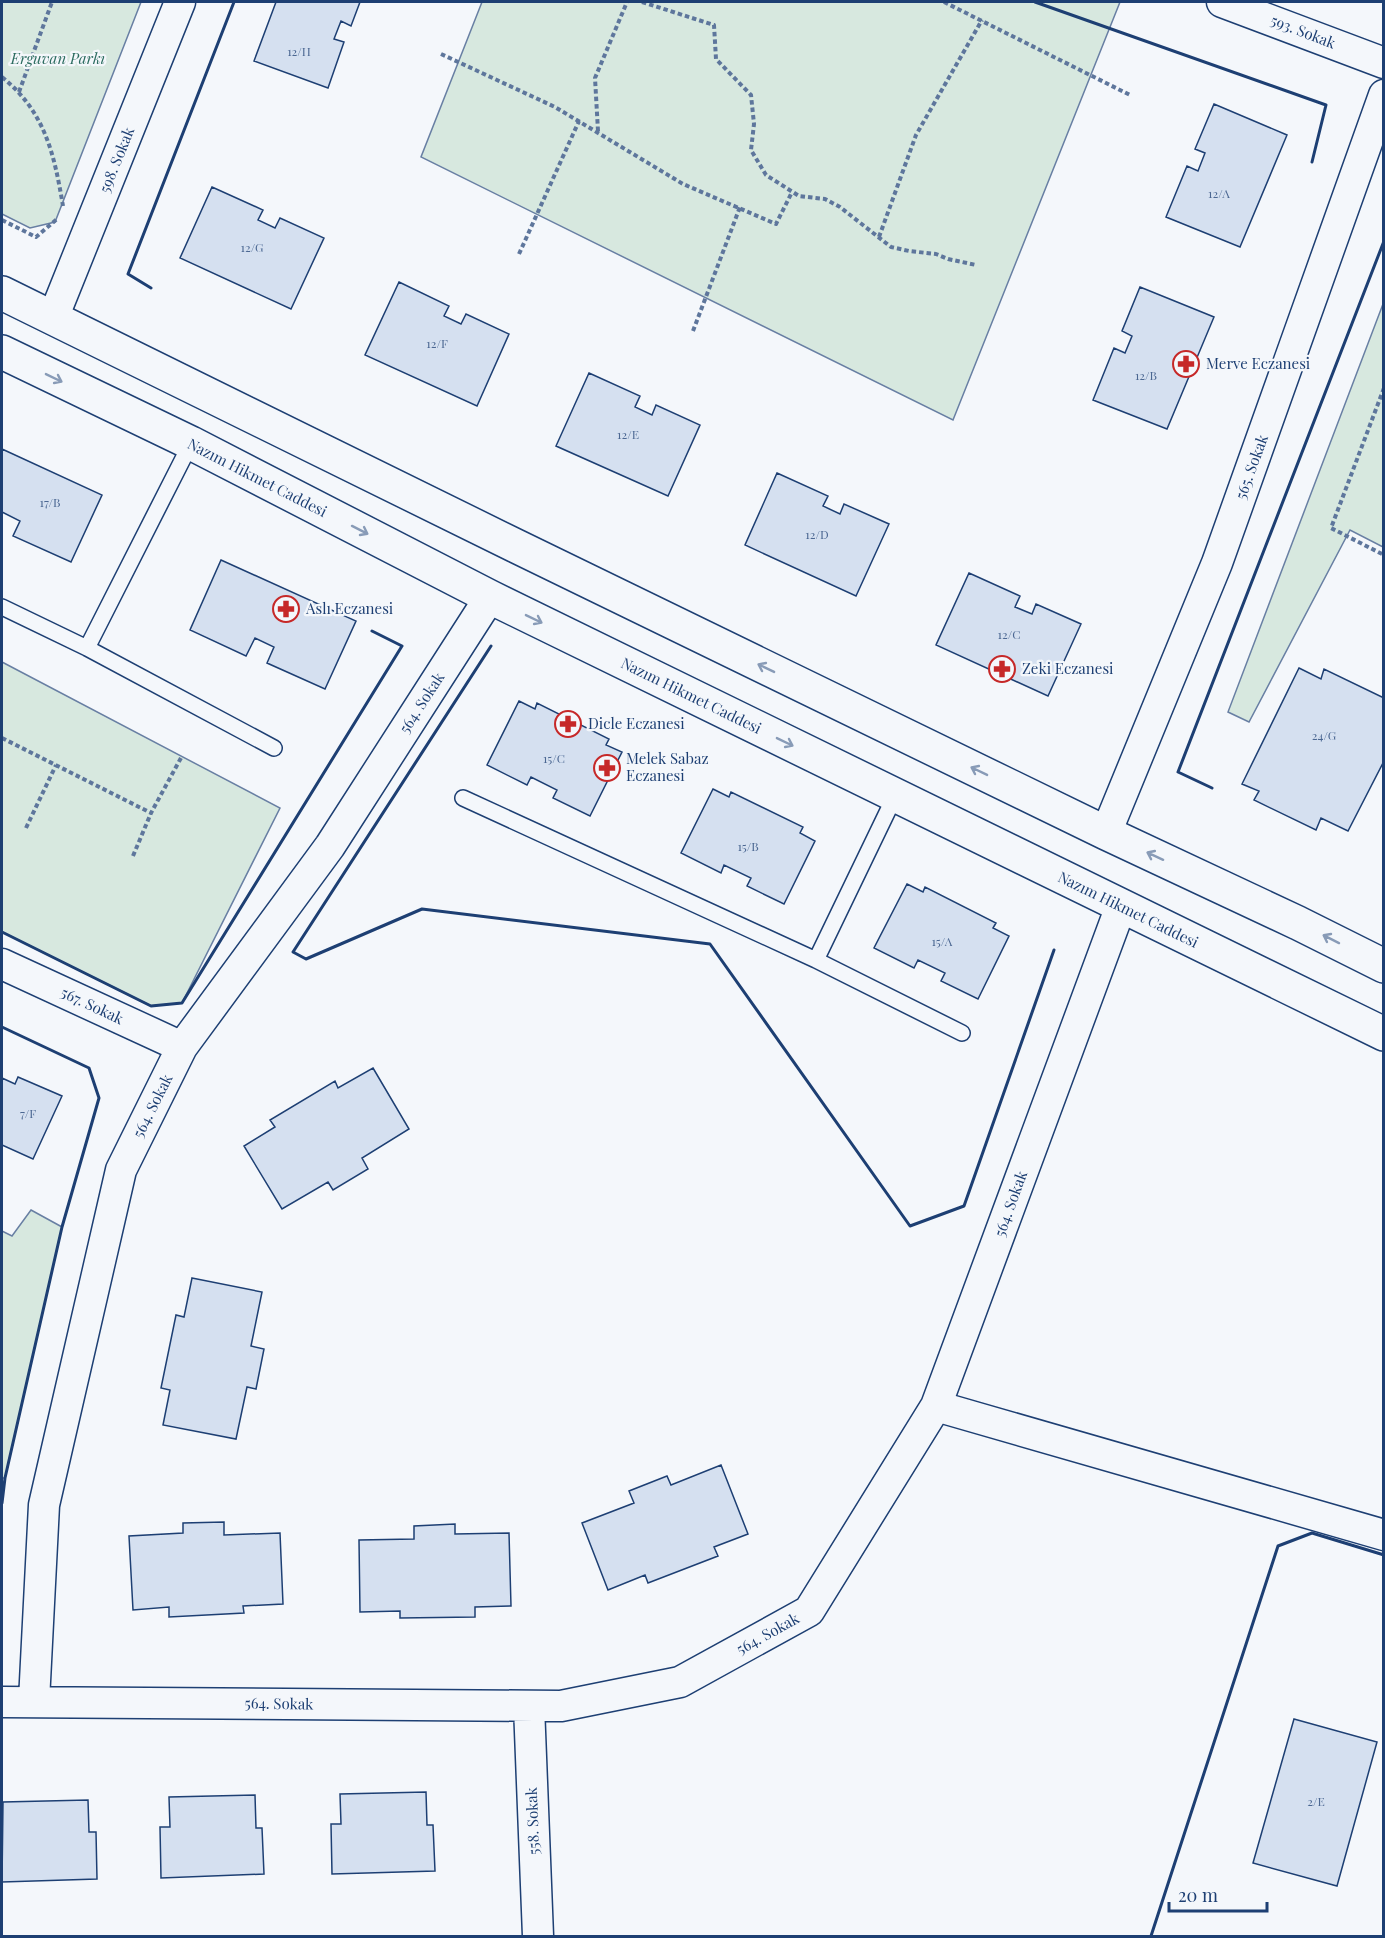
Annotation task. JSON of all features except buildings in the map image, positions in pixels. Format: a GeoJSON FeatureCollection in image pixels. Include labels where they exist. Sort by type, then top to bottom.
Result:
{"type":"FeatureCollection","features":[{"type":"Feature","properties":{"kind":"main road"},"geometry":{"type":"LineString","coordinates":[[2,293],[537,556],[1383,966]]}},
{"type":"Feature","properties":{"kind":"main road","name":"Nazım Hikmet Caddesi"},"geometry":{"type":"LineString","coordinates":[[2,352],[190,444],[490,597],[1383,1034]]}},
{"type":"Feature","properties":{"kind":"street","name":"598. Sokak"},"geometry":{"type":"LineString","coordinates":[[53,318],[180,2]]}},
{"type":"Feature","properties":{"kind":"street","name":"593. Sokak"},"geometry":{"type":"LineString","coordinates":[[1222,2],[1383,63]]}},
{"type":"Feature","properties":{"kind":"street","name":"565. Sokak"},"geometry":{"type":"LineString","coordinates":[[1106,833],[1217,563],[1383,95]]}},
{"type":"Feature","properties":{"kind":"street","name":"564. Sokak"},"geometry":{"type":"LineString","coordinates":[[34,1701],[44,1505],[121,1170],[182,1047],[330,846],[490,597]]}},
{"type":"Feature","properties":{"kind":"street","name":"564. Sokak"},"geometry":{"type":"LineString","coordinates":[[2,1702],[561,1706],[680,1682],[810,1611],[936,1406],[1121,906]]}},
{"type":"Feature","properties":{"kind":"street","name":"567. Sokak"},"geometry":{"type":"LineString","coordinates":[[2,964],[182,1047]]}},
{"type":"Feature","properties":{"kind":"street"},"geometry":{"type":"LineString","coordinates":[[936,1406],[1383,1535]]}},
{"type":"Feature","properties":{"kind":"street","name":"558. Sokak"},"geometry":{"type":"LineString","coordinates":[[529,1706],[538,1936]]}},
{"type":"Feature","properties":{"kind":"lane"},"geometry":{"type":"LineString","coordinates":[[87,648],[190,444]]}},
{"type":"Feature","properties":{"kind":"lane"},"geometry":{"type":"LineString","coordinates":[[2,607],[87,648],[274,748]]}},
{"type":"Feature","properties":{"kind":"lane"},"geometry":{"type":"LineString","coordinates":[[816,960],[895,796]]}},
{"type":"Feature","properties":{"kind":"lane"},"geometry":{"type":"LineString","coordinates":[[463,798],[816,960],[962,1033]]}},
{"type":"Feature","properties":{"kind":"path"},"geometry":{"type":"LineString","coordinates":[[19,92],[52,2]]}},
{"type":"Feature","properties":{"kind":"path"},"geometry":{"type":"LineString","coordinates":[[598,132],[595,78],[627,2]]}},
{"type":"Feature","properties":{"kind":"path"},"geometry":{"type":"LineString","coordinates":[[642,2],[714,25],[716,59],[751,94],[754,124],[751,150],[766,175],[799,196],[825,199],[840,207],[891,247],[936,254],[976,265]]}},
{"type":"Feature","properties":{"kind":"path"},"geometry":{"type":"LineString","coordinates":[[944,2],[1130,95]]}},
{"type":"Feature","properties":{"kind":"path"},"geometry":{"type":"LineString","coordinates":[[879,237],[916,135],[982,20]]}},
{"type":"Feature","properties":{"kind":"path"},"geometry":{"type":"LineString","coordinates":[[441,54],[555,106],[683,184],[776,224],[792,192]]}},
{"type":"Feature","properties":{"kind":"path"},"geometry":{"type":"LineString","coordinates":[[2,77],[25,97],[46,135],[57,171],[65,212]]}},
{"type":"Feature","properties":{"kind":"path"},"geometry":{"type":"LineString","coordinates":[[519,254],[579,121]]}},
{"type":"Feature","properties":{"kind":"path"},"geometry":{"type":"LineString","coordinates":[[693,331],[740,207]]}},
{"type":"Feature","properties":{"kind":"path"},"geometry":{"type":"LineString","coordinates":[[2,220],[36,237]]}},
{"type":"Feature","properties":{"kind":"path"},"geometry":{"type":"LineString","coordinates":[[1383,388],[1331,528],[1383,555]]}},
{"type":"Feature","properties":{"kind":"path"},"geometry":{"type":"LineString","coordinates":[[2,738],[151,813]]}},
{"type":"Feature","properties":{"kind":"path"},"geometry":{"type":"LineString","coordinates":[[132,856],[151,813],[182,756]]}},
{"type":"Feature","properties":{"kind":"path"},"geometry":{"type":"LineString","coordinates":[[26,828],[56,765]]}},
{"type":"Feature","properties":{"kind":"green space","name":"Erguvan Parkı"},"geometry":{"type":"Polygon","coordinates":[[[2,2],[141,2],[55,222],[30,228],[2,214],[2,2]]]}},
{"type":"Feature","properties":{"kind":"green space"},"geometry":{"type":"Polygon","coordinates":[[[482,2],[1120,2],[953,420],[421,157],[482,2]]]}},
{"type":"Feature","properties":{"kind":"green space"},"geometry":{"type":"Polygon","coordinates":[[[1383,304],[1383,547],[1350,530],[1249,722],[1228,712],[1383,304]]]}},
{"type":"Feature","properties":{"kind":"green space"},"geometry":{"type":"Polygon","coordinates":[[[2,662],[280,808],[182,1003],[151,1006],[2,932],[2,662]]]}},
{"type":"Feature","properties":{"kind":"green space"},"geometry":{"type":"Polygon","coordinates":[[[31,1210],[62,1227],[5,1478],[2,1478],[2,1231],[12,1236],[31,1210]]]}},
{"type":"Feature","properties":{"kind":"wall"},"geometry":{"type":"LineString","coordinates":[[151,288],[128,274],[234,2]]}},
{"type":"Feature","properties":{"kind":"wall"},"geometry":{"type":"LineString","coordinates":[[1035,2],[1326,105],[1312,162]]}},
{"type":"Feature","properties":{"kind":"wall"},"geometry":{"type":"LineString","coordinates":[[1212,788],[1178,772],[1384,241]]}},
{"type":"Feature","properties":{"kind":"wall"},"geometry":{"type":"LineString","coordinates":[[2,932],[151,1006],[182,1003],[402,646],[372,631]]}},
{"type":"Feature","properties":{"kind":"wall"},"geometry":{"type":"LineString","coordinates":[[491,646],[293,952],[306,959],[422,909],[710,944],[910,1226],[964,1206],[1054,950]]}},
{"type":"Feature","properties":{"kind":"wall"},"geometry":{"type":"LineString","coordinates":[[2,1027],[89,1068],[99,1098],[62,1227],[5,1478],[2,1503]]}},
{"type":"Feature","properties":{"kind":"wall"},"geometry":{"type":"LineString","coordinates":[[1151,1936],[1278,1546],[1312,1533],[1384,1555]]}},
{"type":"Feature","properties":{"kind":"place","name":"Merve Eczanesi"},"geometry":{"type":"Point","coordinates":[1186,364]}},
{"type":"Feature","properties":{"kind":"place","name":"Aslı Eczanesi"},"geometry":{"type":"Point","coordinates":[286,609]}},
{"type":"Feature","properties":{"kind":"place","name":"Zeki Eczanesi"},"geometry":{"type":"Point","coordinates":[1002,669]}},
{"type":"Feature","properties":{"kind":"place","name":"Dicle Eczanesi"},"geometry":{"type":"Point","coordinates":[568,724]}},
{"type":"Feature","properties":{"kind":"place","name":"Melek Sabaz Eczanesi"},"geometry":{"type":"Point","coordinates":[607,768]}}]}
